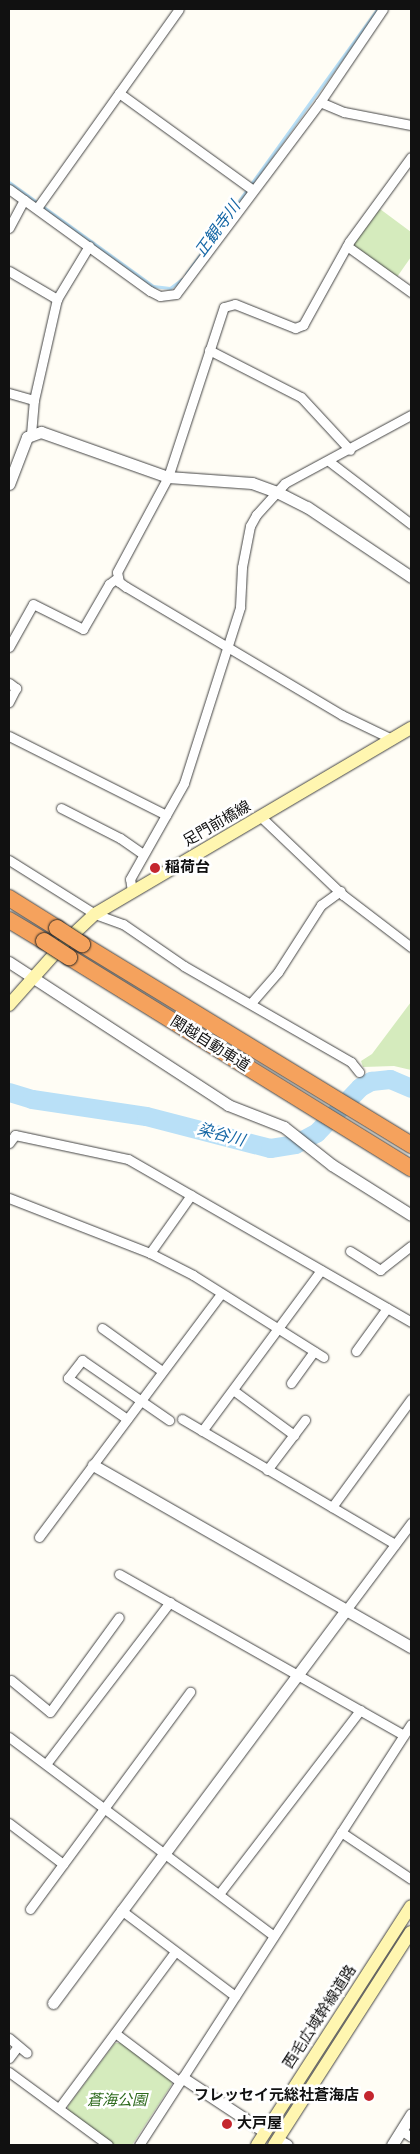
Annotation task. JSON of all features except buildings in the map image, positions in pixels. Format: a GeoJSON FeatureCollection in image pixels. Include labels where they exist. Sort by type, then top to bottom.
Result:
{"type":"FeatureCollection","features":[{"type":"Feature","properties":{"kind":"highway","name":"関越自動車道"},"geometry":{"type":"LineString","coordinates":[[9,898],[411,1145]]}},
{"type":"Feature","properties":{"kind":"highway","name":"関越自動車道"},"geometry":{"type":"LineString","coordinates":[[9,920],[411,1168]]}},
{"type":"Feature","properties":{"kind":"main road","name":"足門前橋線"},"geometry":{"type":"LineString","coordinates":[[9,1006],[32,978],[95,914],[411,728]]}},
{"type":"Feature","properties":{"kind":"main road","name":"西毛広域幹線道路"},"geometry":{"type":"LineString","coordinates":[[257,2145],[411,1906]]}},
{"type":"Feature","properties":{"kind":"main road","name":"西毛広域幹線道路"},"geometry":{"type":"LineString","coordinates":[[280,2144],[411,1932]]}},
{"type":"Feature","properties":{"kind":"street"},"geometry":{"type":"LineString","coordinates":[[37,208],[179,9]]}},
{"type":"Feature","properties":{"kind":"street"},"geometry":{"type":"LineString","coordinates":[[9,188],[150,291],[160,296],[176,294],[320,102],[383,9]]}},
{"type":"Feature","properties":{"kind":"street"},"geometry":{"type":"LineString","coordinates":[[119,93],[254,190]]}},
{"type":"Feature","properties":{"kind":"street"},"geometry":{"type":"LineString","coordinates":[[320,102],[344,112],[411,125]]}},
{"type":"Feature","properties":{"kind":"street"},"geometry":{"type":"LineString","coordinates":[[9,646],[33,604],[83,629],[109,584],[117,578],[119,568],[168,477],[222,311],[229,304],[254,309],[295,328],[303,325],[347,246],[411,158]]}},
{"type":"Feature","properties":{"kind":"street"},"geometry":{"type":"LineString","coordinates":[[9,228],[24,200]]}},
{"type":"Feature","properties":{"kind":"street"},"geometry":{"type":"LineString","coordinates":[[9,484],[31,434],[34,400],[57,299],[89,246]]}},
{"type":"Feature","properties":{"kind":"street"},"geometry":{"type":"LineString","coordinates":[[347,246],[411,292]]}},
{"type":"Feature","properties":{"kind":"street"},"geometry":{"type":"LineString","coordinates":[[9,272],[57,299]]}},
{"type":"Feature","properties":{"kind":"street"},"geometry":{"type":"LineString","coordinates":[[209,350],[301,397],[350,450]]}},
{"type":"Feature","properties":{"kind":"street"},"geometry":{"type":"LineString","coordinates":[[9,392],[34,400]]}},
{"type":"Feature","properties":{"kind":"street"},"geometry":{"type":"LineString","coordinates":[[132,891],[130,879],[184,783],[240,607],[242,567],[250,526],[256,515],[285,483],[330,462],[411,416]]}},
{"type":"Feature","properties":{"kind":"street"},"geometry":{"type":"LineString","coordinates":[[31,434],[41,432],[168,477],[252,483],[277,492],[307,507],[411,577]]}},
{"type":"Feature","properties":{"kind":"street"},"geometry":{"type":"LineString","coordinates":[[330,462],[411,524]]}},
{"type":"Feature","properties":{"kind":"street"},"geometry":{"type":"LineString","coordinates":[[117,578],[126,587],[342,715],[392,738]]}},
{"type":"Feature","properties":{"kind":"street"},"geometry":{"type":"LineString","coordinates":[[9,683],[16,688],[9,702]]}},
{"type":"Feature","properties":{"kind":"street"},"geometry":{"type":"LineString","coordinates":[[9,736],[166,815]]}},
{"type":"Feature","properties":{"kind":"street"},"geometry":{"type":"LineString","coordinates":[[61,808],[120,838],[143,854]]}},
{"type":"Feature","properties":{"kind":"street"},"geometry":{"type":"LineString","coordinates":[[261,817],[340,892],[411,947]]}},
{"type":"Feature","properties":{"kind":"street"},"geometry":{"type":"LineString","coordinates":[[9,860],[95,914],[123,924],[184,966],[351,1062],[359,1072]]}},
{"type":"Feature","properties":{"kind":"street"},"geometry":{"type":"LineString","coordinates":[[251,1003],[274,977],[321,905],[340,892]]}},
{"type":"Feature","properties":{"kind":"street"},"geometry":{"type":"LineString","coordinates":[[9,962],[228,1105],[289,1130],[313,1150],[411,1214]]}},
{"type":"Feature","properties":{"kind":"street"},"geometry":{"type":"LineString","coordinates":[[9,1143],[15,1136],[128,1159],[411,1322]]}},
{"type":"Feature","properties":{"kind":"street"},"geometry":{"type":"LineString","coordinates":[[150,1253],[191,1195]]}},
{"type":"Feature","properties":{"kind":"street"},"geometry":{"type":"LineString","coordinates":[[9,1198],[150,1253],[323,1357]]}},
{"type":"Feature","properties":{"kind":"street"},"geometry":{"type":"LineString","coordinates":[[350,1252],[380,1270],[411,1246]]}},
{"type":"Feature","properties":{"kind":"street"},"geometry":{"type":"LineString","coordinates":[[202,1431],[321,1270]]}},
{"type":"Feature","properties":{"kind":"street"},"geometry":{"type":"LineString","coordinates":[[39,1537],[221,1294]]}},
{"type":"Feature","properties":{"kind":"street"},"geometry":{"type":"LineString","coordinates":[[356,1351],[387,1308]]}},
{"type":"Feature","properties":{"kind":"street"},"geometry":{"type":"LineString","coordinates":[[102,1328],[162,1371]]}},
{"type":"Feature","properties":{"kind":"street"},"geometry":{"type":"LineString","coordinates":[[290,1383],[314,1351]]}},
{"type":"Feature","properties":{"kind":"street"},"geometry":{"type":"LineString","coordinates":[[128,1419],[68,1378],[82,1360],[169,1420]]}},
{"type":"Feature","properties":{"kind":"street"},"geometry":{"type":"LineString","coordinates":[[233,1390],[294,1435]]}},
{"type":"Feature","properties":{"kind":"street"},"geometry":{"type":"LineString","coordinates":[[332,1507],[411,1400]]}},
{"type":"Feature","properties":{"kind":"street"},"geometry":{"type":"LineString","coordinates":[[182,1419],[395,1544]]}},
{"type":"Feature","properties":{"kind":"street"},"geometry":{"type":"LineString","coordinates":[[267,1470],[305,1420]]}},
{"type":"Feature","properties":{"kind":"street"},"geometry":{"type":"LineString","coordinates":[[93,1465],[411,1647]]}},
{"type":"Feature","properties":{"kind":"street"},"geometry":{"type":"LineString","coordinates":[[53,2003],[411,1522]]}},
{"type":"Feature","properties":{"kind":"street"},"geometry":{"type":"LineString","coordinates":[[119,1574],[404,1735]]}},
{"type":"Feature","properties":{"kind":"street"},"geometry":{"type":"LineString","coordinates":[[46,1764],[170,1602]]}},
{"type":"Feature","properties":{"kind":"street"},"geometry":{"type":"LineString","coordinates":[[12,1684],[50,1712],[119,1617]]}},
{"type":"Feature","properties":{"kind":"street"},"geometry":{"type":"LineString","coordinates":[[30,1908],[190,1692]]}},
{"type":"Feature","properties":{"kind":"street"},"geometry":{"type":"LineString","coordinates":[[218,1894],[360,1710]]}},
{"type":"Feature","properties":{"kind":"street"},"geometry":{"type":"LineString","coordinates":[[139,2145],[411,1724]]}},
{"type":"Feature","properties":{"kind":"street"},"geometry":{"type":"LineString","coordinates":[[9,1737],[274,1936]]}},
{"type":"Feature","properties":{"kind":"street"},"geometry":{"type":"LineString","coordinates":[[9,1823],[63,1864]]}},
{"type":"Feature","properties":{"kind":"street"},"geometry":{"type":"LineString","coordinates":[[341,1832],[411,1879]]}},
{"type":"Feature","properties":{"kind":"street"},"geometry":{"type":"LineString","coordinates":[[121,1910],[235,1996]]}},
{"type":"Feature","properties":{"kind":"street"},"geometry":{"type":"LineString","coordinates":[[59,2108],[175,1952]]}},
{"type":"Feature","properties":{"kind":"street"},"geometry":{"type":"LineString","coordinates":[[115,2033],[181,2080],[265,2132]]}},
{"type":"Feature","properties":{"kind":"street"},"geometry":{"type":"LineString","coordinates":[[9,2038],[27,2053]]}},
{"type":"Feature","properties":{"kind":"street"},"geometry":{"type":"LineString","coordinates":[[9,2058],[18,2046]]}},
{"type":"Feature","properties":{"kind":"street"},"geometry":{"type":"LineString","coordinates":[[9,2072],[108,2145]]}},
{"type":"Feature","properties":{"kind":"street"},"geometry":{"type":"LineString","coordinates":[[392,2145],[406,2133],[411,2115]]}},
{"type":"Feature","properties":{"kind":"green space"},"geometry":{"type":"Polygon","coordinates":[[[380,209],[411,232],[411,257],[397,277],[354,248],[354,244],[380,209]]]}},
{"type":"Feature","properties":{"kind":"green space"},"geometry":{"type":"Polygon","coordinates":[[[411,1002],[411,1070],[394,1066],[363,1067],[361,1061],[372,1054],[411,1002]]]}},
{"type":"Feature","properties":{"kind":"green space","name":"蒼海公園"},"geometry":{"type":"Polygon","coordinates":[[[115,2043],[122,2043],[170,2078],[172,2084],[132,2145],[113,2145],[68,2111],[68,2106],[115,2043]]]}},
{"type":"Feature","properties":{"kind":"waterway","name":"正観寺川"},"geometry":{"type":"LineString","coordinates":[[186,274],[377,9]]}},
{"type":"Feature","properties":{"kind":"waterway","name":"正観寺川"},"geometry":{"type":"LineString","coordinates":[[9,182],[153,286],[170,288],[182,279]]}},
{"type":"Feature","properties":{"kind":"waterway","name":"染谷川"},"geometry":{"type":"LineString","coordinates":[[9,1092],[32,1099],[146,1116],[270,1148],[295,1144],[316,1133],[360,1087],[371,1081],[390,1079],[411,1088]]}},
{"type":"Feature","properties":{"kind":"place","name":"稲荷台"},"geometry":{"type":"Point","coordinates":[155,868]}},
{"type":"Feature","properties":{"kind":"place","name":"フレッセイ元総社蒼海店"},"geometry":{"type":"Point","coordinates":[369,2096]}},
{"type":"Feature","properties":{"kind":"place","name":"大戸屋"},"geometry":{"type":"Point","coordinates":[227,2124]}}]}
